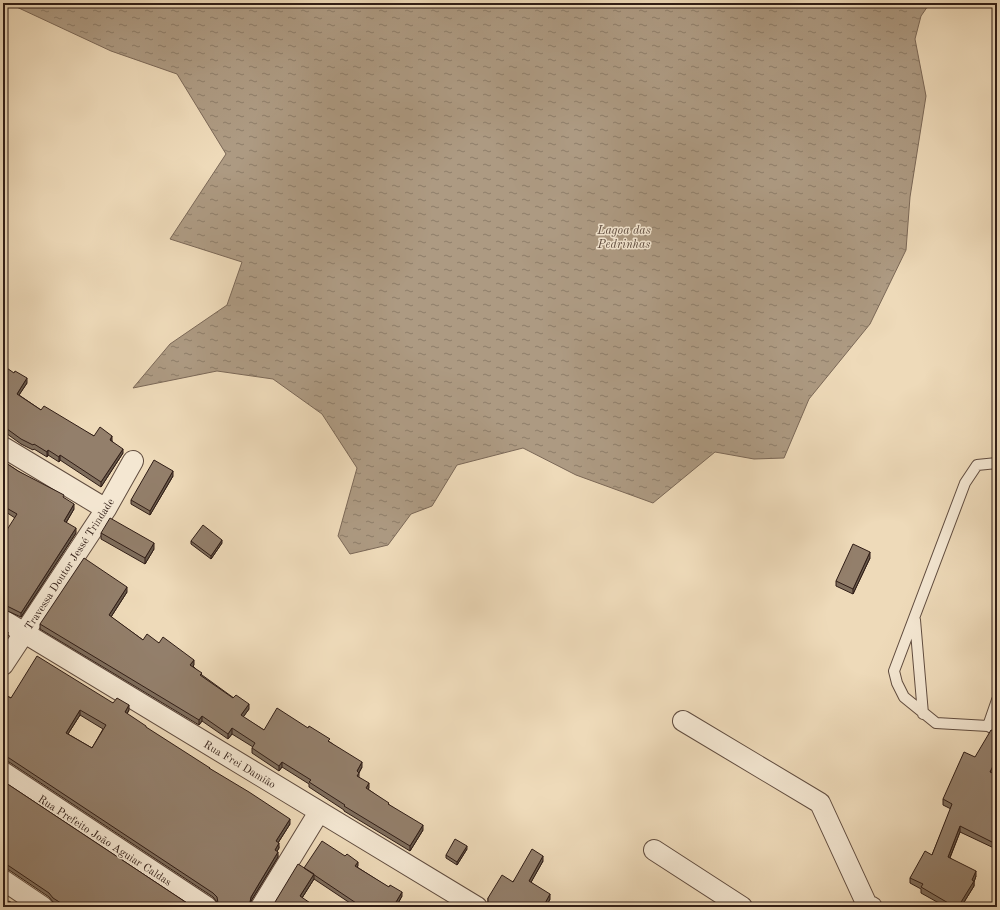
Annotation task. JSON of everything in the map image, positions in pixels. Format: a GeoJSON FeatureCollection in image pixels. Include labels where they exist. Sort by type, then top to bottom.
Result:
{"type":"FeatureCollection","features":[{"type":"Feature","properties":{"kind":"street"},"geometry":{"type":"LineString","coordinates":[[3,447],[106,509]]}},
{"type":"Feature","properties":{"kind":"street","name":"Travessa Doutor Jessé Trindade"},"geometry":{"type":"LineString","coordinates":[[3,666],[106,509],[133,461]]}},
{"type":"Feature","properties":{"kind":"street","name":"Rua Frei Damião"},"geometry":{"type":"LineString","coordinates":[[3,620],[477,907]]}},
{"type":"Feature","properties":{"kind":"street"},"geometry":{"type":"LineString","coordinates":[[683,722],[820,803],[868,906]]}},
{"type":"Feature","properties":{"kind":"street","name":"Rua Prefeito João Aguiar Caldas"},"geometry":{"type":"LineString","coordinates":[[3,772],[207,907]]}},
{"type":"Feature","properties":{"kind":"street"},"geometry":{"type":"LineString","coordinates":[[261,907],[319,812]]}},
{"type":"Feature","properties":{"kind":"street"},"geometry":{"type":"LineString","coordinates":[[654,850],[742,907]]}},
{"type":"Feature","properties":{"kind":"street"},"geometry":{"type":"LineString","coordinates":[[3,880],[43,907]]}},
{"type":"Feature","properties":{"kind":"lane"},"geometry":{"type":"LineString","coordinates":[[997,463],[977,465],[965,482],[894,671],[897,683],[904,697],[936,724],[992,728],[997,700]]}},
{"type":"Feature","properties":{"kind":"lane"},"geometry":{"type":"LineString","coordinates":[[914,616],[923,714]]}},
{"type":"Feature","properties":{"kind":"water","name":"Lagoa das Pedrinhas"},"geometry":{"type":"Polygon","coordinates":[[[8,3],[930,3],[921,16],[915,39],[926,96],[910,197],[906,250],[870,324],[809,399],[784,458],[754,459],[715,452],[653,503],[576,475],[523,448],[457,465],[432,506],[411,514],[388,545],[350,554],[338,536],[357,468],[322,414],[273,379],[217,371],[133,388],[170,344],[227,305],[242,262],[170,239],[226,154],[177,74],[111,51],[8,3]]]}},
{"type":"Feature","properties":{"kind":"building"},"geometry":{"type":"Polygon","coordinates":[[[4,366],[14,373],[15,371],[27,378],[17,394],[41,410],[44,406],[94,436],[100,427],[112,436],[110,440],[123,449],[101,482],[60,455],[59,457],[48,450],[47,452],[34,444],[33,445],[21,439],[3,426],[4,366]]]}},
{"type":"Feature","properties":{"kind":"building"},"geometry":{"type":"Polygon","coordinates":[[[154,460],[173,471],[150,511],[131,500],[154,460]]]}},
{"type":"Feature","properties":{"kind":"building"},"geometry":{"type":"Polygon","coordinates":[[[3,461],[18,471],[64,495],[63,497],[74,504],[64,521],[76,528],[21,613],[3,604],[3,536],[17,514],[3,506],[3,461]]]}},
{"type":"Feature","properties":{"kind":"building"},"geometry":{"type":"Polygon","coordinates":[[[110,518],[154,543],[145,558],[101,533],[110,518]]]}},
{"type":"Feature","properties":{"kind":"building"},"geometry":{"type":"Polygon","coordinates":[[[203,525],[222,540],[211,556],[191,541],[203,525]]]}},
{"type":"Feature","properties":{"kind":"building"},"geometry":{"type":"Polygon","coordinates":[[[853,544],[870,552],[853,589],[836,581],[853,544]]]}},
{"type":"Feature","properties":{"kind":"building"},"geometry":{"type":"Polygon","coordinates":[[[84,558],[127,587],[109,615],[143,640],[147,634],[159,643],[163,637],[194,660],[190,665],[202,673],[200,675],[233,698],[236,695],[249,704],[241,715],[264,730],[277,708],[308,728],[309,726],[330,739],[328,741],[362,762],[357,771],[359,773],[357,776],[369,783],[366,788],[389,803],[388,804],[423,825],[410,846],[344,806],[345,805],[309,782],[311,780],[282,762],[279,766],[252,748],[255,743],[232,728],[228,734],[202,716],[199,720],[40,624],[84,558]]]}},
{"type":"Feature","properties":{"kind":"building"},"geometry":{"type":"Polygon","coordinates":[[[3,628],[8,632],[3,639],[3,628]]]}},
{"type":"Feature","properties":{"kind":"building"},"geometry":{"type":"Polygon","coordinates":[[[37,656],[113,703],[117,698],[129,705],[125,712],[146,727],[290,819],[276,841],[279,843],[275,850],[278,852],[251,897],[251,907],[217,907],[217,897],[213,893],[9,758],[3,756],[3,694],[11,698],[37,656]],[[80,710],[66,733],[92,748],[106,725],[80,710]]]}},
{"type":"Feature","properties":{"kind":"building"},"geometry":{"type":"Polygon","coordinates":[[[991,730],[997,732],[997,758],[990,772],[997,775],[997,842],[996,844],[960,826],[948,857],[976,871],[972,880],[974,881],[958,907],[955,907],[921,887],[923,884],[910,878],[925,851],[932,855],[952,804],[943,799],[964,752],[975,757],[991,730]]]}},
{"type":"Feature","properties":{"kind":"building"},"geometry":{"type":"Polygon","coordinates":[[[3,781],[193,907],[71,907],[65,903],[64,905],[53,898],[49,893],[3,863],[3,781]]]}},
{"type":"Feature","properties":{"kind":"building"},"geometry":{"type":"Polygon","coordinates":[[[455,839],[467,846],[457,862],[446,855],[455,839]]]}},
{"type":"Feature","properties":{"kind":"building"},"geometry":{"type":"Polygon","coordinates":[[[322,841],[345,856],[347,854],[358,862],[355,866],[389,887],[390,885],[402,892],[393,907],[362,907],[304,868],[322,841]]]}},
{"type":"Feature","properties":{"kind":"building"},"geometry":{"type":"Polygon","coordinates":[[[532,849],[543,856],[529,881],[550,894],[543,907],[497,907],[488,902],[488,898],[502,875],[513,882],[532,849]]]}},
{"type":"Feature","properties":{"kind":"building"},"geometry":{"type":"Polygon","coordinates":[[[298,864],[314,874],[300,896],[316,907],[272,907],[298,864]]]}},
{"type":"Feature","properties":{"kind":"building"},"geometry":{"type":"Polygon","coordinates":[[[9,901],[18,907],[3,907],[3,905],[9,901]]]}}]}
